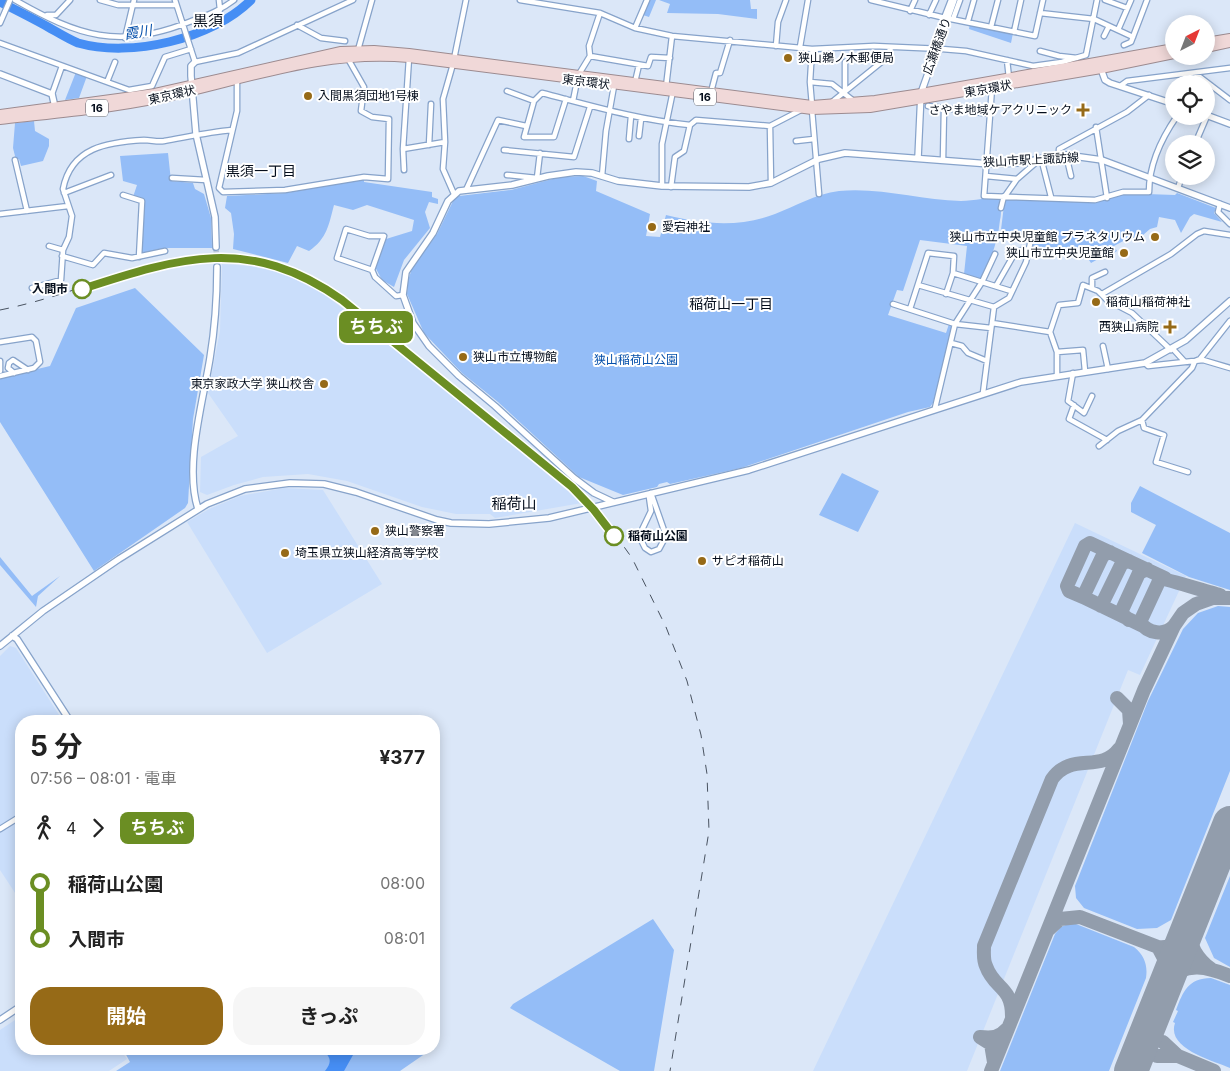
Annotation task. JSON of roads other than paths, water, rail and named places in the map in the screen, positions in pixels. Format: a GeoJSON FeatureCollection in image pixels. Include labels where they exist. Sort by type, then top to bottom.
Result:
{"type":"FeatureCollection","features":[{"type":"Feature","properties":{"kind":"highway"},"geometry":{"type":"LineString","coordinates":[[1215,40],[1230,38]]}},
{"type":"Feature","properties":{"kind":"highway"},"geometry":{"type":"LineString","coordinates":[[1215,46],[1230,43]]}},
{"type":"Feature","properties":{"kind":"highway","name":"東京環状"},"geometry":{"type":"LineString","coordinates":[[0,120],[116,106],[323,54],[358,50],[390,51],[578,78],[635,82],[800,110],[855,102],[921,97],[992,88],[1100,66],[1165,50]]}},
{"type":"Feature","properties":{"kind":"highway","name":"東京環状"},"geometry":{"type":"LineString","coordinates":[[578,78],[614,86],[711,92],[812,107],[870,108],[1009,78],[1165,55]]}},
{"type":"Feature","properties":{"kind":"highway","name":"東京環状"},"geometry":{"type":"LineString","coordinates":[[0,114],[237,80],[348,57],[453,61]]}},
{"type":"Feature","properties":{"kind":"street"},"geometry":{"type":"LineString","coordinates":[[1,20],[10,0]]}},
{"type":"Feature","properties":{"kind":"street"},"geometry":{"type":"LineString","coordinates":[[15,0],[97,36],[126,38],[184,26],[220,10],[234,0]]}},
{"type":"Feature","properties":{"kind":"street"},"geometry":{"type":"LineString","coordinates":[[46,15],[56,15],[70,0]]}},
{"type":"Feature","properties":{"kind":"street"},"geometry":{"type":"LineString","coordinates":[[100,0],[133,3],[175,3],[195,62]]}},
{"type":"Feature","properties":{"kind":"street"},"geometry":{"type":"LineString","coordinates":[[219,0],[220,10]]}},
{"type":"Feature","properties":{"kind":"street"},"geometry":{"type":"LineString","coordinates":[[216,247],[215,217],[196,134],[191,66],[195,62],[232,56],[353,0]]}},
{"type":"Feature","properties":{"kind":"street"},"geometry":{"type":"LineString","coordinates":[[358,50],[372,0]]}},
{"type":"Feature","properties":{"kind":"street"},"geometry":{"type":"LineString","coordinates":[[466,0],[443,99],[445,142],[443,169],[454,194],[448,201],[433,233],[410,264],[403,283],[403,295],[418,331],[444,362],[574,478],[594,493],[613,502]]}},
{"type":"Feature","properties":{"kind":"street"},"geometry":{"type":"LineString","coordinates":[[520,0],[600,13],[635,28],[672,36],[812,48],[874,46],[936,48],[966,51],[1033,66],[1080,58],[1086,55],[1097,0]]}},
{"type":"Feature","properties":{"kind":"street"},"geometry":{"type":"LineString","coordinates":[[635,28],[648,0]]}},
{"type":"Feature","properties":{"kind":"street"},"geometry":{"type":"LineString","coordinates":[[776,46],[778,22],[786,0]]}},
{"type":"Feature","properties":{"kind":"street"},"geometry":{"type":"LineString","coordinates":[[800,47],[808,0]]}},
{"type":"Feature","properties":{"kind":"street"},"geometry":{"type":"LineString","coordinates":[[871,0],[910,11],[968,21],[1035,36],[1043,0]]}},
{"type":"Feature","properties":{"kind":"street"},"geometry":{"type":"LineString","coordinates":[[891,6],[895,0]]}},
{"type":"Feature","properties":{"kind":"street"},"geometry":{"type":"LineString","coordinates":[[910,11],[915,0]]}},
{"type":"Feature","properties":{"kind":"street"},"geometry":{"type":"LineString","coordinates":[[929,15],[936,0]]}},
{"type":"Feature","properties":{"kind":"street"},"geometry":{"type":"LineString","coordinates":[[948,19],[953,0]]}},
{"type":"Feature","properties":{"kind":"street","name":"広瀬橋通り"},"geometry":{"type":"LineString","coordinates":[[921,97],[953,0]]}},
{"type":"Feature","properties":{"kind":"street"},"geometry":{"type":"LineString","coordinates":[[948,19],[960,0]]}},
{"type":"Feature","properties":{"kind":"street"},"geometry":{"type":"LineString","coordinates":[[968,21],[974,0]]}},
{"type":"Feature","properties":{"kind":"street"},"geometry":{"type":"LineString","coordinates":[[991,27],[998,0]]}},
{"type":"Feature","properties":{"kind":"street"},"geometry":{"type":"LineString","coordinates":[[1014,32],[1021,0]]}},
{"type":"Feature","properties":{"kind":"street"},"geometry":{"type":"LineString","coordinates":[[1105,0],[1127,8]]}},
{"type":"Feature","properties":{"kind":"street"},"geometry":{"type":"LineString","coordinates":[[1118,30],[1130,0]]}},
{"type":"Feature","properties":{"kind":"street"},"geometry":{"type":"LineString","coordinates":[[1124,46],[1131,42],[1147,0]]}},
{"type":"Feature","properties":{"kind":"street"},"geometry":{"type":"LineString","coordinates":[[126,38],[133,3]]}},
{"type":"Feature","properties":{"kind":"street"},"geometry":{"type":"LineString","coordinates":[[572,101],[578,78],[590,56],[589,46],[600,13]]}},
{"type":"Feature","properties":{"kind":"street"},"geometry":{"type":"LineString","coordinates":[[1040,13],[1094,19],[1133,37]]}},
{"type":"Feature","properties":{"kind":"street"},"geometry":{"type":"LineString","coordinates":[[296,25],[321,38],[345,41]]}},
{"type":"Feature","properties":{"kind":"street"},"geometry":{"type":"LineString","coordinates":[[1104,36],[1109,26]]}},
{"type":"Feature","properties":{"kind":"street"},"geometry":{"type":"LineString","coordinates":[[662,186],[662,144],[671,89],[670,58],[672,36]]}},
{"type":"Feature","properties":{"kind":"street"},"geometry":{"type":"LineString","coordinates":[[711,92],[716,73],[720,73],[730,40]]}},
{"type":"Feature","properties":{"kind":"street"},"geometry":{"type":"LineString","coordinates":[[0,43],[129,90],[152,86],[165,58],[191,49]]}},
{"type":"Feature","properties":{"kind":"street"},"geometry":{"type":"LineString","coordinates":[[812,48],[810,82],[819,194]]}},
{"type":"Feature","properties":{"kind":"street"},"geometry":{"type":"LineString","coordinates":[[829,105],[884,60],[891,48]]}},
{"type":"Feature","properties":{"kind":"street"},"geometry":{"type":"LineString","coordinates":[[1040,51],[1059,56],[1080,58]]}},
{"type":"Feature","properties":{"kind":"street"},"geometry":{"type":"LineString","coordinates":[[590,56],[648,66],[651,57],[670,58]]}},
{"type":"Feature","properties":{"kind":"street"},"geometry":{"type":"LineString","coordinates":[[237,80],[237,111],[219,188],[222,192],[285,190],[364,177],[388,179],[389,120],[372,117],[361,111],[364,87],[348,57]]}},
{"type":"Feature","properties":{"kind":"street"},"geometry":{"type":"LineString","coordinates":[[404,170],[402,149],[409,58]]}},
{"type":"Feature","properties":{"kind":"street"},"geometry":{"type":"LineString","coordinates":[[1007,60],[1009,78]]}},
{"type":"Feature","properties":{"kind":"street"},"geometry":{"type":"LineString","coordinates":[[107,82],[115,62]]}},
{"type":"Feature","properties":{"kind":"street"},"geometry":{"type":"LineString","coordinates":[[845,62],[845,92]]}},
{"type":"Feature","properties":{"kind":"street"},"geometry":{"type":"LineString","coordinates":[[635,82],[639,65]]}},
{"type":"Feature","properties":{"kind":"street"},"geometry":{"type":"LineString","coordinates":[[55,107],[52,94],[62,66]]}},
{"type":"Feature","properties":{"kind":"street"},"geometry":{"type":"LineString","coordinates":[[1100,66],[1107,82],[1165,101]]}},
{"type":"Feature","properties":{"kind":"street"},"geometry":{"type":"LineString","coordinates":[[1120,86],[1127,81],[1196,74],[1230,68]]}},
{"type":"Feature","properties":{"kind":"street"},"geometry":{"type":"LineString","coordinates":[[0,74],[52,94]]}},
{"type":"Feature","properties":{"kind":"street"},"geometry":{"type":"LineString","coordinates":[[1196,74],[1230,100]]}},
{"type":"Feature","properties":{"kind":"street"},"geometry":{"type":"LineString","coordinates":[[810,82],[832,84],[845,92],[855,102]]}},
{"type":"Feature","properties":{"kind":"street"},"geometry":{"type":"LineString","coordinates":[[602,176],[609,112],[614,86]]}},
{"type":"Feature","properties":{"kind":"street"},"geometry":{"type":"LineString","coordinates":[[992,88],[984,196],[1051,197],[1090,200],[1107,198],[1122,192],[1149,192],[1149,178],[1157,154],[1172,125]]}},
{"type":"Feature","properties":{"kind":"street"},"geometry":{"type":"LineString","coordinates":[[507,91],[534,101]]}},
{"type":"Feature","properties":{"kind":"street"},"geometry":{"type":"LineString","coordinates":[[566,99],[554,136],[524,137],[534,101],[542,93],[566,99],[609,112],[642,119],[690,125]]}},
{"type":"Feature","properties":{"kind":"street"},"geometry":{"type":"LineString","coordinates":[[1059,156],[1059,150],[1096,127],[1127,112],[1149,95]]}},
{"type":"Feature","properties":{"kind":"street"},"geometry":{"type":"LineString","coordinates":[[918,158],[921,97]]}},
{"type":"Feature","properties":{"kind":"street"},"geometry":{"type":"LineString","coordinates":[[430,145],[431,104]]}},
{"type":"Feature","properties":{"kind":"street"},"geometry":{"type":"LineString","coordinates":[[928,106],[990,114]]}},
{"type":"Feature","properties":{"kind":"street"},"geometry":{"type":"LineString","coordinates":[[504,150],[574,157],[590,107]]}},
{"type":"Feature","properties":{"kind":"street"},"geometry":{"type":"LineString","coordinates":[[942,160],[944,109]]}},
{"type":"Feature","properties":{"kind":"street"},"geometry":{"type":"LineString","coordinates":[[671,187],[674,157],[684,151],[690,125],[696,120],[770,126],[800,110]]}},
{"type":"Feature","properties":{"kind":"street"},"geometry":{"type":"LineString","coordinates":[[629,139],[631,116]]}},
{"type":"Feature","properties":{"kind":"street"},"geometry":{"type":"LineString","coordinates":[[639,136],[642,119]]}},
{"type":"Feature","properties":{"kind":"street"},"geometry":{"type":"LineString","coordinates":[[1215,119],[1230,124]]}},
{"type":"Feature","properties":{"kind":"street"},"geometry":{"type":"LineString","coordinates":[[466,190],[498,120],[526,126]]}},
{"type":"Feature","properties":{"kind":"street"},"geometry":{"type":"LineString","coordinates":[[770,126],[771,183]]}},
{"type":"Feature","properties":{"kind":"street"},"geometry":{"type":"LineString","coordinates":[[1096,127],[1107,198]]}},
{"type":"Feature","properties":{"kind":"street"},"geometry":{"type":"LineString","coordinates":[[32,288],[61,280],[62,253],[69,237],[72,216],[64,193],[64,184],[80,156],[92,148],[146,140],[161,141],[196,134],[232,130]]}},
{"type":"Feature","properties":{"kind":"street"},"geometry":{"type":"LineString","coordinates":[[796,141],[814,139]]}},
{"type":"Feature","properties":{"kind":"street"},"geometry":{"type":"LineString","coordinates":[[402,149],[445,142]]}},
{"type":"Feature","properties":{"kind":"street","name":"狭山市駅上諏訪線"},"geometry":{"type":"LineString","coordinates":[[454,194],[466,190],[512,185],[537,178],[576,172],[602,176],[618,181],[671,187],[749,187],[771,183],[816,161],[837,154],[855,152],[986,164],[1017,163],[1066,155],[1102,160],[1230,208]]}},
{"type":"Feature","properties":{"kind":"street"},"geometry":{"type":"LineString","coordinates":[[507,175],[537,178],[540,153]]}},
{"type":"Feature","properties":{"kind":"street"},"geometry":{"type":"LineString","coordinates":[[1066,155],[1071,176]]}},
{"type":"Feature","properties":{"kind":"street"},"geometry":{"type":"LineString","coordinates":[[1001,208],[1005,196],[1017,179],[1037,164],[1041,158]]}},
{"type":"Feature","properties":{"kind":"street"},"geometry":{"type":"LineString","coordinates":[[1041,158],[1051,197]]}},
{"type":"Feature","properties":{"kind":"street"},"geometry":{"type":"LineString","coordinates":[[15,160],[27,211]]}},
{"type":"Feature","properties":{"kind":"street"},"geometry":{"type":"LineString","coordinates":[[64,193],[111,175]]}},
{"type":"Feature","properties":{"kind":"street"},"geometry":{"type":"LineString","coordinates":[[986,176],[1017,179]]}},
{"type":"Feature","properties":{"kind":"street"},"geometry":{"type":"LineString","coordinates":[[172,178],[206,180]]}},
{"type":"Feature","properties":{"kind":"street"},"geometry":{"type":"LineString","coordinates":[[123,195],[142,201],[138,258]]}},
{"type":"Feature","properties":{"kind":"street"},"geometry":{"type":"LineString","coordinates":[[1220,204],[1218,212],[1220,216],[1230,224]]}},
{"type":"Feature","properties":{"kind":"street"},"geometry":{"type":"LineString","coordinates":[[0,214],[68,206]]}},
{"type":"Feature","properties":{"kind":"street"},"geometry":{"type":"LineString","coordinates":[[372,270],[337,258],[346,230],[369,236],[384,236],[372,270],[375,277],[396,296],[403,295]]}},
{"type":"Feature","properties":{"kind":"street"},"geometry":{"type":"LineString","coordinates":[[1102,294],[1171,254],[1197,234],[1204,231],[1230,235]]}},
{"type":"Feature","properties":{"kind":"street"},"geometry":{"type":"LineString","coordinates":[[918,285],[994,307],[1009,298],[1026,262],[1032,235]]}},
{"type":"Feature","properties":{"kind":"street"},"geometry":{"type":"LineString","coordinates":[[49,246],[93,265],[104,253],[138,258],[165,251]]}},
{"type":"Feature","properties":{"kind":"street"},"geometry":{"type":"LineString","coordinates":[[996,286],[1016,252],[1029,249]]}},
{"type":"Feature","properties":{"kind":"street"},"geometry":{"type":"LineString","coordinates":[[910,309],[928,253],[954,256],[953,273],[946,294]]}},
{"type":"Feature","properties":{"kind":"street"},"geometry":{"type":"LineString","coordinates":[[934,408],[955,324],[982,282],[995,254]]}},
{"type":"Feature","properties":{"kind":"street"},"geometry":{"type":"LineString","coordinates":[[198,509],[194,490],[196,440],[215,324],[217,267]]}},
{"type":"Feature","properties":{"kind":"street"},"geometry":{"type":"LineString","coordinates":[[1092,288],[1092,278],[1105,272]]}},
{"type":"Feature","properties":{"kind":"street"},"geometry":{"type":"LineString","coordinates":[[953,273],[1011,291]]}},
{"type":"Feature","properties":{"kind":"street"},"geometry":{"type":"LineString","coordinates":[[1056,375],[1057,352],[1050,332],[1059,305],[1078,303],[1083,285],[1092,288],[1102,294],[1107,300],[1132,313],[1184,361]]}},
{"type":"Feature","properties":{"kind":"street"},"geometry":{"type":"LineString","coordinates":[[0,646],[67,594],[198,509],[217,499],[245,489],[309,483],[347,489],[451,523],[488,524],[533,520],[762,466],[934,408],[1021,382],[1145,362],[1172,350],[1230,301]]}},
{"type":"Feature","properties":{"kind":"street"},"geometry":{"type":"LineString","coordinates":[[893,304],[955,324],[1050,332]]}},
{"type":"Feature","properties":{"kind":"street"},"geometry":{"type":"LineString","coordinates":[[983,393],[994,307]]}},
{"type":"Feature","properties":{"kind":"street"},"geometry":{"type":"LineString","coordinates":[[1099,446],[1118,431],[1142,420],[1188,372],[1195,361],[1200,359],[1230,321]]}},
{"type":"Feature","properties":{"kind":"street"},"geometry":{"type":"LineString","coordinates":[[0,376],[28,370],[36,367],[40,362],[33,338],[28,336],[1,342]]}},
{"type":"Feature","properties":{"kind":"street"},"geometry":{"type":"LineString","coordinates":[[951,343],[962,346],[971,355],[987,361]]}},
{"type":"Feature","properties":{"kind":"street"},"geometry":{"type":"LineString","coordinates":[[1103,346],[1108,369]]}},
{"type":"Feature","properties":{"kind":"street"},"geometry":{"type":"LineString","coordinates":[[1057,352],[1083,350],[1085,371]]}},
{"type":"Feature","properties":{"kind":"street"},"geometry":{"type":"LineString","coordinates":[[14,373],[8,368],[9,363],[14,360],[28,370]]}},
{"type":"Feature","properties":{"kind":"street"},"geometry":{"type":"LineString","coordinates":[[1145,362],[1148,366],[1203,360],[1230,368]]}},
{"type":"Feature","properties":{"kind":"street"},"geometry":{"type":"LineString","coordinates":[[0,361],[0,371]]}},
{"type":"Feature","properties":{"kind":"street"},"geometry":{"type":"LineString","coordinates":[[1073,373],[1068,401],[1084,413],[1092,396]]}},
{"type":"Feature","properties":{"kind":"street"},"geometry":{"type":"LineString","coordinates":[[1074,405],[1069,419],[1107,440]]}},
{"type":"Feature","properties":{"kind":"street"},"geometry":{"type":"LineString","coordinates":[[1142,420],[1144,428],[1164,434],[1156,462],[1188,472]]}},
{"type":"Feature","properties":{"kind":"street"},"geometry":{"type":"LineString","coordinates":[[651,493],[654,496],[666,536],[658,549],[651,552],[644,548],[639,536],[651,511],[649,497],[651,493]]}},
{"type":"Feature","properties":{"kind":"street"},"geometry":{"type":"LineString","coordinates":[[12,636],[17,639],[66,715]]}},
{"type":"Feature","properties":{"kind":"street"},"geometry":{"type":"LineString","coordinates":[[0,829],[15,820]]}},
{"type":"Feature","properties":{"kind":"street"},"geometry":{"type":"LineString","coordinates":[[0,1020],[15,1010]]}},
{"type":"Feature","properties":{"kind":"water"},"geometry":{"type":"Polygon","coordinates":[[[353,1055],[344,1071],[325,1071],[329,1063],[328,1056],[353,1055]]]}},
{"type":"Feature","properties":{"kind":"waterway","name":"霞川"},"geometry":{"type":"LineString","coordinates":[[0,2],[78,43],[99,47],[122,48],[170,42],[193,35],[235,14],[251,0]]}},
{"type":"Feature","properties":{"kind":"tunnel"},"geometry":{"type":"LineString","coordinates":[[216,247],[217,267]]}},
{"type":"Feature","properties":{"kind":"railway"},"geometry":{"type":"LineString","coordinates":[[0,310],[47,298],[173,260],[213,255],[255,258],[298,271],[344,297],[557,470],[595,506],[632,558],[666,627],[687,681],[701,735],[707,774],[709,831],[670,1071]]}},
{"type":"Feature","properties":{"kind":"train","name":"ちちぶ"},"geometry":{"type":"LineString","coordinates":[[82,289],[151,267],[205,258],[253,260],[286,269],[307,278],[342,300],[572,487],[594,510],[614,536]]}},
{"type":"Feature","properties":{"kind":"place","name":"狭山鵜ノ木郵便局"},"geometry":{"type":"Point","coordinates":[788,58]}},
{"type":"Feature","properties":{"kind":"place","name":"入間黒須団地1号棟"},"geometry":{"type":"Point","coordinates":[308,96]}},
{"type":"Feature","properties":{"kind":"place","name":"さやま地域ケアクリニック"},"geometry":{"type":"Point","coordinates":[1083,110]}},
{"type":"Feature","properties":{"kind":"place","name":"愛宕神社"},"geometry":{"type":"Point","coordinates":[652,227]}},
{"type":"Feature","properties":{"kind":"place","name":"狭山市立中央児童館 プラネタリウム"},"geometry":{"type":"Point","coordinates":[1155,237]}},
{"type":"Feature","properties":{"kind":"place","name":"狭山市立中央児童館"},"geometry":{"type":"Point","coordinates":[1124,253]}},
{"type":"Feature","properties":{"kind":"place","name":"入間市"},"geometry":{"type":"Point","coordinates":[82,289]}},
{"type":"Feature","properties":{"kind":"place","name":"稲荷山稲荷神社"},"geometry":{"type":"Point","coordinates":[1096,302]}},
{"type":"Feature","properties":{"kind":"place","name":"西狭山病院"},"geometry":{"type":"Point","coordinates":[1170,327]}},
{"type":"Feature","properties":{"kind":"place","name":"狭山市立博物館"},"geometry":{"type":"Point","coordinates":[463,357]}},
{"type":"Feature","properties":{"kind":"place","name":"東京家政大学 狭山校舎"},"geometry":{"type":"Point","coordinates":[324,384]}},
{"type":"Feature","properties":{"kind":"place","name":"狭山警察署"},"geometry":{"type":"Point","coordinates":[375,531]}},
{"type":"Feature","properties":{"kind":"place","name":"稲荷山公園"},"geometry":{"type":"Point","coordinates":[614,536]}},
{"type":"Feature","properties":{"kind":"place","name":"埼玉県立狭山経済高等学校"},"geometry":{"type":"Point","coordinates":[285,553]}},
{"type":"Feature","properties":{"kind":"place","name":"サピオ稲荷山"},"geometry":{"type":"Point","coordinates":[702,561]}},
{"type":"Feature","properties":{"kind":"district","name":"黒須"},"geometry":{"type":"Point","coordinates":[208,21]}},
{"type":"Feature","properties":{"kind":"district","name":"黒須一丁目"},"geometry":{"type":"Point","coordinates":[261,171]}},
{"type":"Feature","properties":{"kind":"district","name":"稲荷山一丁目"},"geometry":{"type":"Point","coordinates":[731,304]}},
{"type":"Feature","properties":{"kind":"district","name":"稲荷山"},"geometry":{"type":"Point","coordinates":[514,504]}},
{"type":"Feature","properties":{"kind":"park label","name":"狭山稲荷山公園"},"geometry":{"type":"Point","coordinates":[636,360]}}]}
